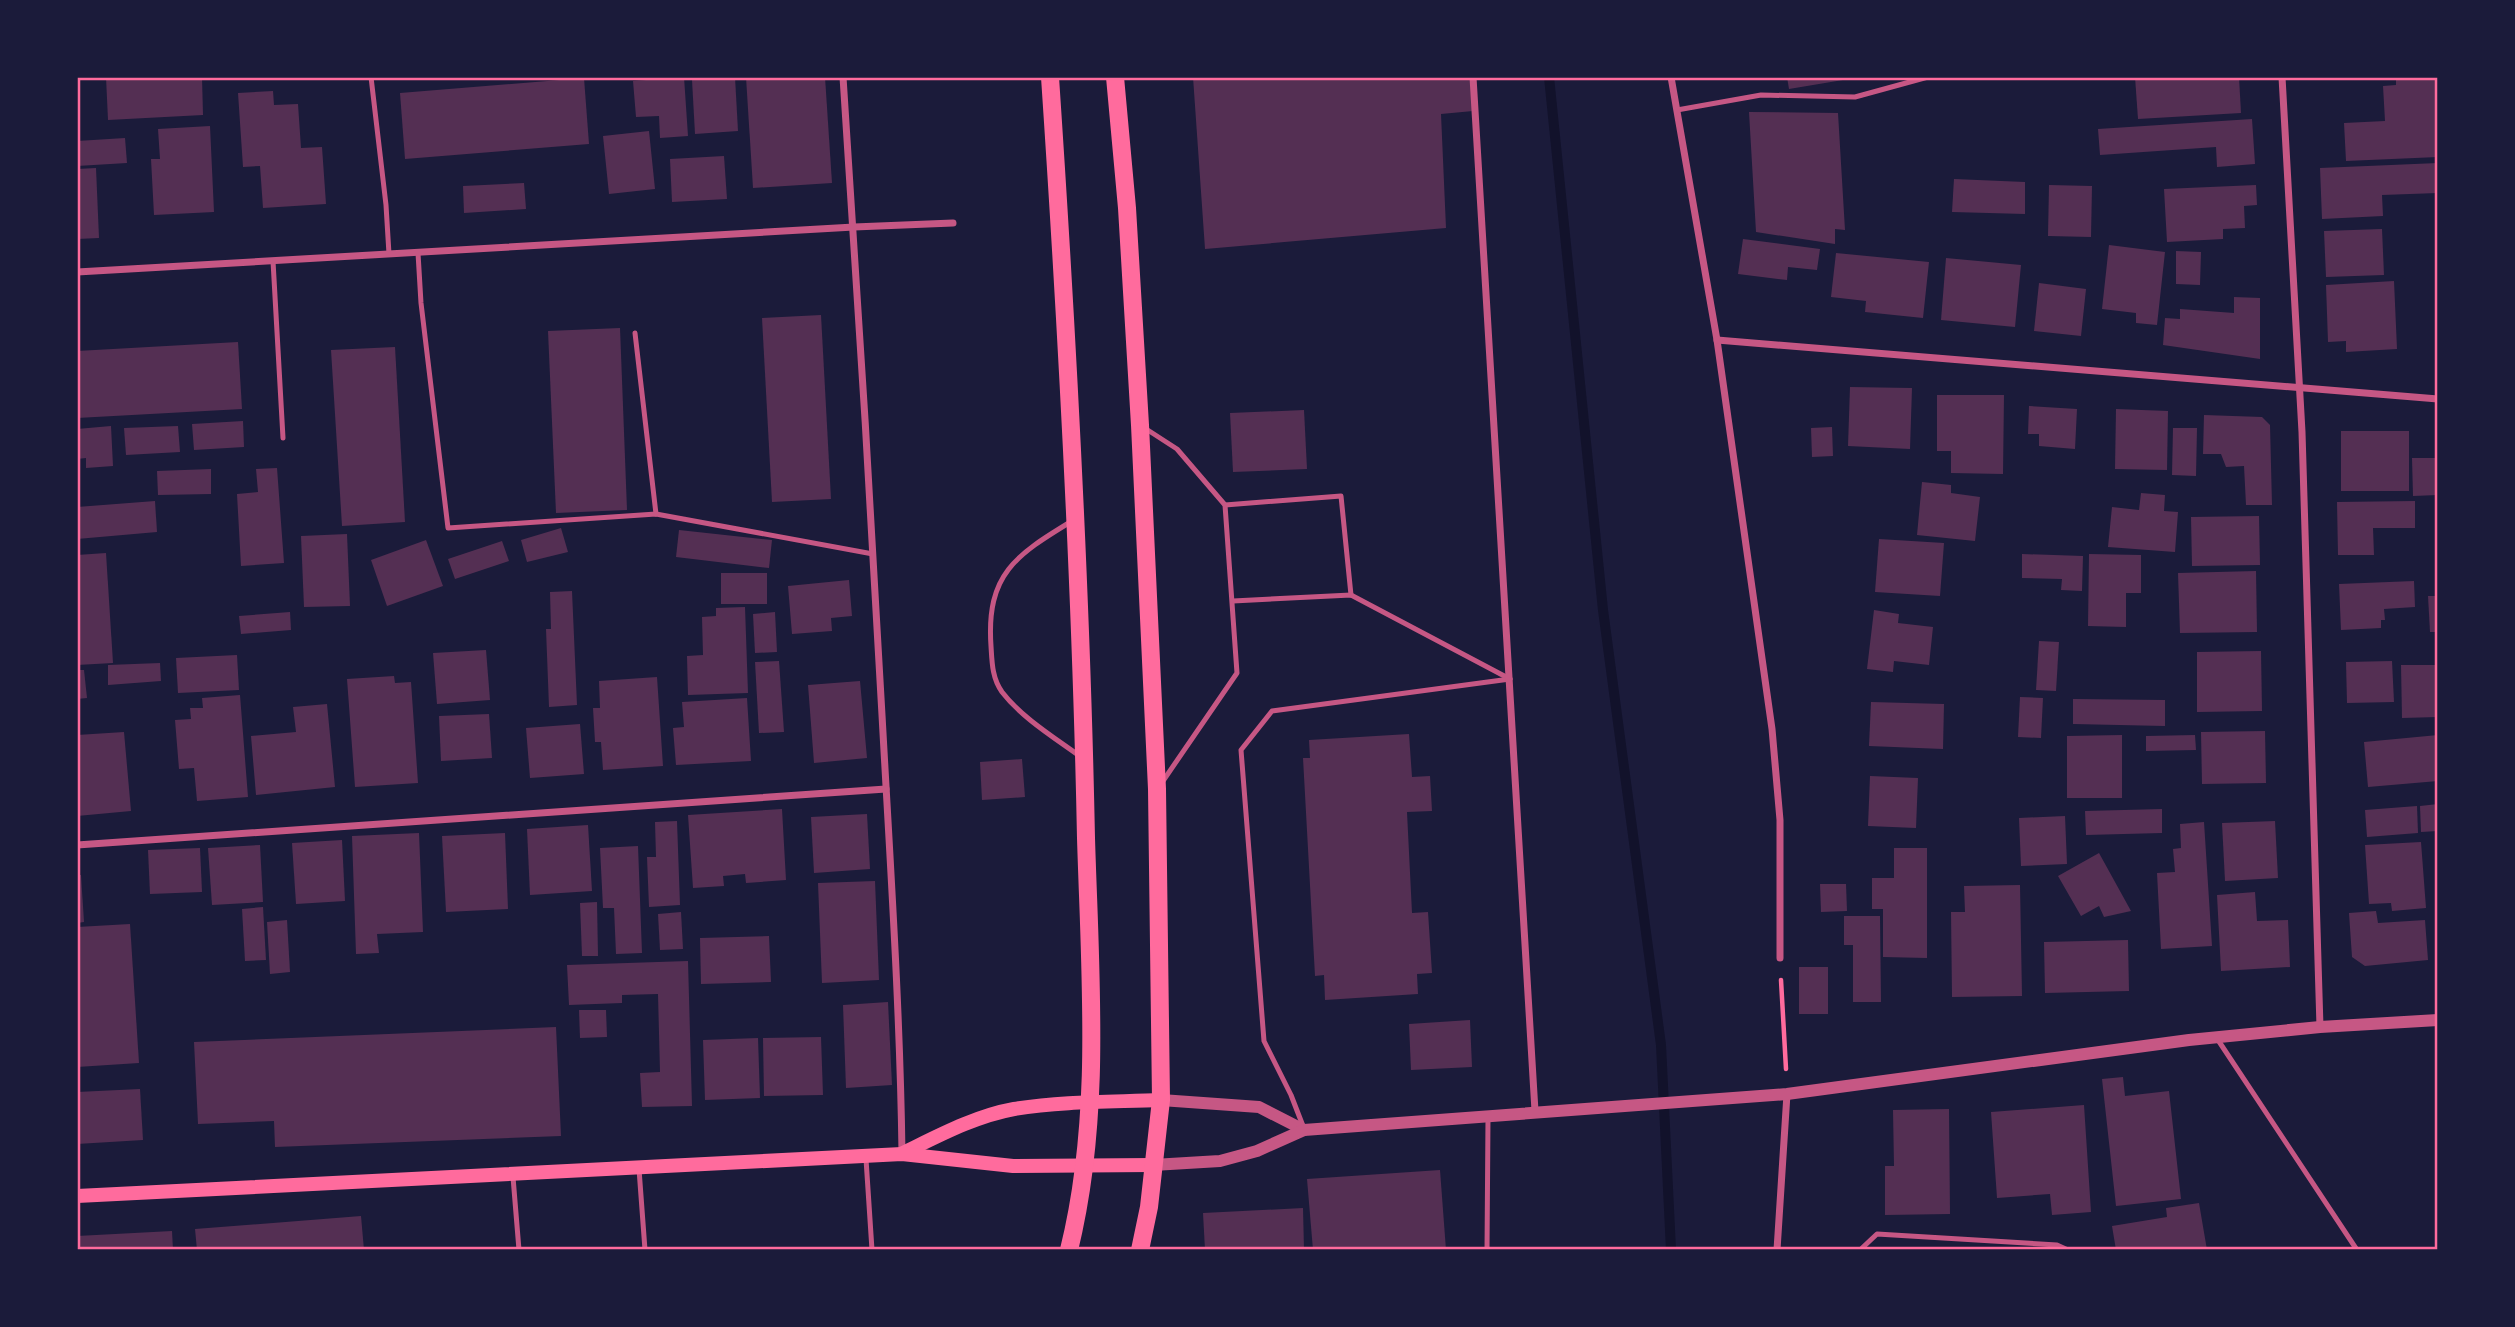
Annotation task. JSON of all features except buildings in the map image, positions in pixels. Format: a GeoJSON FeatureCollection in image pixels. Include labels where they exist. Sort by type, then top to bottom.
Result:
{"type":"FeatureCollection","features":[{"type":"Feature","properties":{"kind":"main road"},"geometry":{"type":"LineString","coordinates":[[1050,77],[1075,520],[1085,760],[1090,1102],[1077,1217],[1069,1250]]}},
{"type":"Feature","properties":{"kind":"main road"},"geometry":{"type":"LineString","coordinates":[[1115,77],[1127,208],[1140,425],[1157,789],[1161,1100],[1149,1207],[1140,1250]]}},
{"type":"Feature","properties":{"kind":"main road"},"geometry":{"type":"LineString","coordinates":[[902,1154],[940,1135],[1013,1109],[1090,1102],[1161,1100]]}},
{"type":"Feature","properties":{"kind":"main road"},"geometry":{"type":"LineString","coordinates":[[77,1196],[902,1154],[1013,1166],[1153,1165]]}},
{"type":"Feature","properties":{"kind":"street"},"geometry":{"type":"LineString","coordinates":[[843,77],[854,227],[901,1062],[902,1154]]}},
{"type":"Feature","properties":{"kind":"street"},"geometry":{"type":"LineString","coordinates":[[1472,77],[1535,1111]]}},
{"type":"Feature","properties":{"kind":"street"},"geometry":{"type":"LineString","coordinates":[[1671,77],[1717,340],[1772,729],[1780,820],[1780,958]]}},
{"type":"Feature","properties":{"kind":"street"},"geometry":{"type":"LineString","coordinates":[[2282,77],[2299,387],[2320,1027]]}},
{"type":"Feature","properties":{"kind":"street"},"geometry":{"type":"LineString","coordinates":[[77,272],[953,223]]}},
{"type":"Feature","properties":{"kind":"street"},"geometry":{"type":"LineString","coordinates":[[1717,340],[2438,399]]}},
{"type":"Feature","properties":{"kind":"street"},"geometry":{"type":"LineString","coordinates":[[77,845],[886,789]]}},
{"type":"Feature","properties":{"kind":"street"},"geometry":{"type":"LineString","coordinates":[[1153,1165],[1220,1161],[1257,1152],[1304,1130],[1787,1094],[2216,1037],[2438,1020]]}},
{"type":"Feature","properties":{"kind":"street"},"geometry":{"type":"LineString","coordinates":[[1777,1250],[1787,1094]]}},
{"type":"Feature","properties":{"kind":"street"},"geometry":{"type":"LineString","coordinates":[[1161,1100],[1206,1101],[1259,1107],[1304,1130]]}},
{"type":"Feature","properties":{"kind":"lane"},"geometry":{"type":"LineString","coordinates":[[371,77],[386,205],[388,254]]}},
{"type":"Feature","properties":{"kind":"lane"},"geometry":{"type":"LineString","coordinates":[[1676,110],[1761,95],[1855,97],[1927,77]]}},
{"type":"Feature","properties":{"kind":"lane"},"geometry":{"type":"LineString","coordinates":[[418,253],[421,303],[448,528],[656,514],[873,554]]}},
{"type":"Feature","properties":{"kind":"lane"},"geometry":{"type":"LineString","coordinates":[[273,261],[283,438]]}},
{"type":"Feature","properties":{"kind":"lane"},"geometry":{"type":"LineString","coordinates":[[635,333],[656,514]]}},
{"type":"Feature","properties":{"kind":"lane"},"geometry":{"type":"LineString","coordinates":[[1140,425],[1177,449],[1225,505],[1237,673],[1157,789]]}},
{"type":"Feature","properties":{"kind":"lane"},"geometry":{"type":"LineString","coordinates":[[1225,505],[1341,496],[1351,595]]}},
{"type":"Feature","properties":{"kind":"lane"},"geometry":{"type":"LineString","coordinates":[[1075,520],[1014,561],[1000,580],[991,607],[990,637],[993,671],[1001,691],[1020,710],[1085,760]]}},
{"type":"Feature","properties":{"kind":"lane"},"geometry":{"type":"LineString","coordinates":[[1233,601],[1351,595],[1510,679]]}},
{"type":"Feature","properties":{"kind":"lane"},"geometry":{"type":"LineString","coordinates":[[1304,1130],[1292,1095],[1264,1041],[1241,750],[1272,711],[1510,679]]}},
{"type":"Feature","properties":{"kind":"lane"},"geometry":{"type":"LineString","coordinates":[[2216,1037],[2357,1250]]}},
{"type":"Feature","properties":{"kind":"lane"},"geometry":{"type":"LineString","coordinates":[[1487,1250],[1488,1118]]}},
{"type":"Feature","properties":{"kind":"lane"},"geometry":{"type":"LineString","coordinates":[[866,1156],[872,1250]]}},
{"type":"Feature","properties":{"kind":"lane"},"geometry":{"type":"LineString","coordinates":[[638,1167],[645,1250]]}},
{"type":"Feature","properties":{"kind":"lane"},"geometry":{"type":"LineString","coordinates":[[513,1174],[519,1250]]}},
{"type":"Feature","properties":{"kind":"lane"},"geometry":{"type":"LineString","coordinates":[[1860,1250],[1877,1234],[2057,1245],[2068,1250]]}},
{"type":"Feature","properties":{"kind":"path"},"geometry":{"type":"LineString","coordinates":[[1780,958],[1787,1094]]}},
{"type":"Feature","properties":{"kind":"waterway"},"geometry":{"type":"LineString","coordinates":[[1549,77],[1603,610],[1661,1045],[1671,1250]]}}]}
